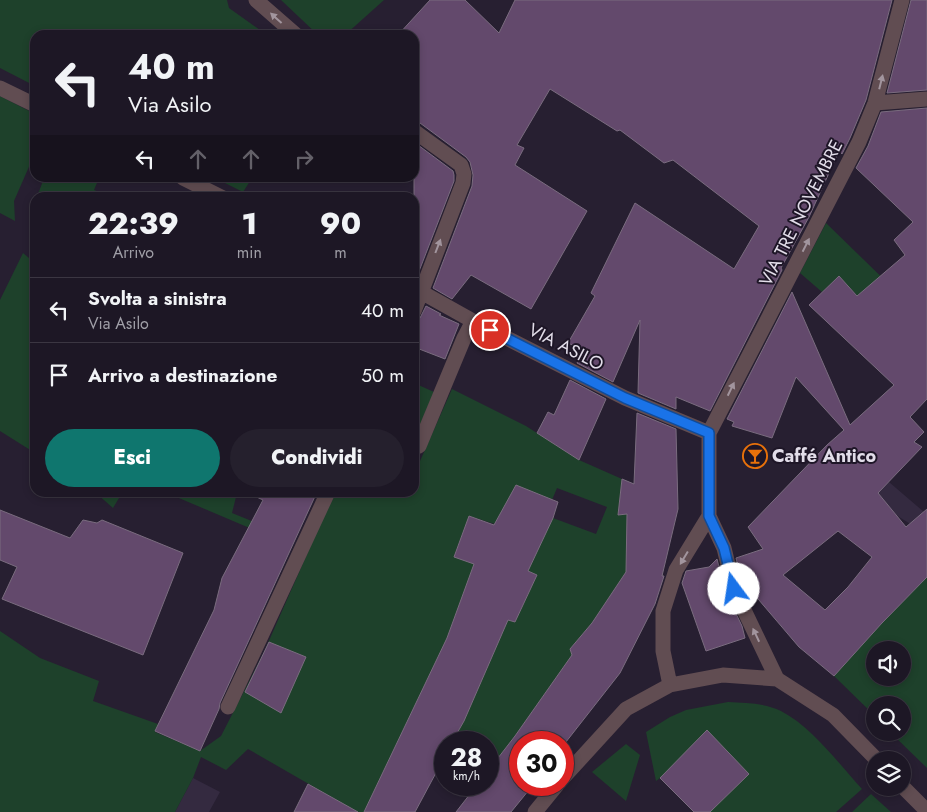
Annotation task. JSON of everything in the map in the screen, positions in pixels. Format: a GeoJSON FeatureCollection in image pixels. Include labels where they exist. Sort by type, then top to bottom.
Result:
{"type":"FeatureCollection","features":[{"type":"Feature","properties":{"kind":"street"},"geometry":{"type":"LineString","coordinates":[[256,0],[290,30]]}},
{"type":"Feature","properties":{"kind":"street","name":"VIA TRE NOVEMBRE"},"geometry":{"type":"LineString","coordinates":[[709,433],[859,142],[876,103],[902,0]]}},
{"type":"Feature","properties":{"kind":"street"},"geometry":{"type":"LineString","coordinates":[[0,88],[30,103]]}},
{"type":"Feature","properties":{"kind":"street"},"geometry":{"type":"LineString","coordinates":[[876,103],[927,100]]}},
{"type":"Feature","properties":{"kind":"street"},"geometry":{"type":"LineString","coordinates":[[419,135],[461,165],[464,174],[463,183],[419,288]]}},
{"type":"Feature","properties":{"kind":"street"},"geometry":{"type":"LineString","coordinates":[[191,182],[211,192]]}},
{"type":"Feature","properties":{"kind":"street","name":"VIA ASILO"},"geometry":{"type":"LineString","coordinates":[[419,291],[473,321],[625,398],[709,433]]}},
{"type":"Feature","properties":{"kind":"street"},"geometry":{"type":"LineString","coordinates":[[419,446],[464,338],[473,321]]}},
{"type":"Feature","properties":{"kind":"street"},"geometry":{"type":"LineString","coordinates":[[709,433],[709,516],[724,548],[734,589],[777,679]]}},
{"type":"Feature","properties":{"kind":"street"},"geometry":{"type":"LineString","coordinates":[[228,707],[326,497]]}},
{"type":"Feature","properties":{"kind":"street"},"geometry":{"type":"LineString","coordinates":[[670,685],[663,651],[663,611],[676,570],[709,516]]}},
{"type":"Feature","properties":{"kind":"street"},"geometry":{"type":"LineString","coordinates":[[574,765],[626,709],[670,685],[723,675],[777,679],[833,715],[868,751]]}},
{"type":"Feature","properties":{"kind":"street"},"geometry":{"type":"LineString","coordinates":[[911,795],[927,811]]}},
{"type":"Feature","properties":{"kind":"street"},"geometry":{"type":"LineString","coordinates":[[535,812],[548,796]]}},
{"type":"Feature","properties":{"kind":"shaded area"},"geometry":{"type":"Polygon","coordinates":[[[889,482],[924,512],[912,525],[896,515],[877,492],[889,482]]]}},
{"type":"Feature","properties":{"kind":"shaded area"},"geometry":{"type":"Polygon","coordinates":[[[193,778],[220,792],[209,812],[175,812],[193,778]]]}},
{"type":"Feature","properties":{"kind":"green space"},"geometry":{"type":"Polygon","coordinates":[[[0,0],[227,0],[229,8],[260,30],[30,30],[30,83],[0,68],[0,0]]]}},
{"type":"Feature","properties":{"kind":"green space"},"geometry":{"type":"Polygon","coordinates":[[[281,0],[384,0],[351,30],[313,30],[281,0]]]}},
{"type":"Feature","properties":{"kind":"green space"},"geometry":{"type":"Polygon","coordinates":[[[0,96],[30,111],[30,164],[14,201],[15,221],[0,213],[0,96]]]}},
{"type":"Feature","properties":{"kind":"green space"},"geometry":{"type":"Polygon","coordinates":[[[43,182],[97,182],[94,190],[99,192],[39,192],[43,182]]]}},
{"type":"Feature","properties":{"kind":"green space"},"geometry":{"type":"Polygon","coordinates":[[[223,182],[249,182],[243,192],[223,182]]]}},
{"type":"Feature","properties":{"kind":"green space"},"geometry":{"type":"Polygon","coordinates":[[[826,223],[900,295],[865,304],[839,276],[822,292],[800,273],[826,223]]]}},
{"type":"Feature","properties":{"kind":"green space"},"geometry":{"type":"Polygon","coordinates":[[[23,253],[30,259],[30,450],[0,431],[0,300],[23,253]]]}},
{"type":"Feature","properties":{"kind":"green space"},"geometry":{"type":"Polygon","coordinates":[[[419,385],[434,392],[419,427],[419,385]]]}},
{"type":"Feature","properties":{"kind":"green space"},"geometry":{"type":"Polygon","coordinates":[[[452,389],[526,426],[579,460],[622,479],[618,514],[627,514],[626,572],[592,623],[570,649],[572,655],[519,731],[509,731],[509,744],[499,757],[499,731],[458,731],[508,620],[515,622],[537,575],[487,554],[495,524],[469,516],[454,556],[474,564],[447,638],[364,812],[337,812],[340,802],[248,749],[226,770],[201,757],[193,778],[175,812],[0,812],[0,631],[40,658],[99,681],[93,701],[158,724],[155,732],[200,751],[221,736],[264,652],[334,497],[419,497],[419,463],[452,389]],[[557,488],[552,500],[553,518],[596,534],[607,507],[557,488]]]}},
{"type":"Feature","properties":{"kind":"green space"},"geometry":{"type":"Polygon","coordinates":[[[101,497],[120,497],[113,508],[101,497]]]}},
{"type":"Feature","properties":{"kind":"green space"},"geometry":{"type":"Polygon","coordinates":[[[176,497],[236,497],[232,513],[274,530],[271,537],[176,497]]]}},
{"type":"Feature","properties":{"kind":"green space"},"geometry":{"type":"Polygon","coordinates":[[[927,577],[927,768],[899,741],[911,741],[911,696],[866,696],[866,707],[834,676],[882,623],[927,577]]]}},
{"type":"Feature","properties":{"kind":"green space"},"geometry":{"type":"Polygon","coordinates":[[[728,702],[768,706],[792,718],[804,726],[825,747],[862,789],[836,812],[694,812],[660,778],[656,781],[646,732],[670,717],[686,710],[728,702]]]}},
{"type":"Feature","properties":{"kind":"green space"},"geometry":{"type":"Polygon","coordinates":[[[626,744],[640,755],[626,801],[592,772],[626,744]]]}},
{"type":"Feature","properties":{"kind":"green space"},"geometry":{"type":"Polygon","coordinates":[[[869,796],[873,796],[891,812],[852,812],[869,796]]]}},
{"type":"Feature","properties":{"kind":"building"},"geometry":{"type":"Polygon","coordinates":[[[430,0],[465,0],[499,33],[515,0],[892,0],[866,100],[850,138],[842,154],[839,151],[809,217],[781,268],[782,270],[710,411],[676,397],[676,409],[638,393],[640,320],[613,382],[577,363],[583,350],[568,343],[595,296],[591,293],[635,203],[734,269],[759,226],[673,160],[664,163],[620,130],[617,131],[550,89],[517,145],[524,148],[515,165],[587,211],[531,309],[471,275],[452,299],[433,288],[472,186],[473,175],[470,162],[466,157],[419,123],[419,30],[403,30],[430,0]]]}},
{"type":"Feature","properties":{"kind":"building"},"geometry":{"type":"Polygon","coordinates":[[[911,0],[927,0],[927,90],[887,93],[911,0]]]}},
{"type":"Feature","properties":{"kind":"building"},"geometry":{"type":"Polygon","coordinates":[[[927,108],[927,399],[910,417],[924,432],[914,442],[922,447],[878,493],[906,527],[927,509],[927,577],[834,676],[799,647],[741,579],[736,558],[763,549],[748,527],[827,445],[844,430],[796,377],[772,438],[732,426],[734,422],[727,419],[792,292],[850,425],[894,385],[809,305],[839,276],[857,296],[905,255],[894,240],[913,222],[856,168],[868,146],[881,112],[927,108]],[[838,531],[783,575],[825,610],[848,587],[872,557],[838,531]]]}},
{"type":"Feature","properties":{"kind":"building"},"geometry":{"type":"Polygon","coordinates":[[[419,146],[453,171],[454,181],[419,271],[419,192],[414,192],[414,182],[419,182],[419,146]]]}},
{"type":"Feature","properties":{"kind":"building"},"geometry":{"type":"Polygon","coordinates":[[[426,306],[441,314],[439,315],[459,324],[445,359],[419,349],[420,318],[426,306]]]}},
{"type":"Feature","properties":{"kind":"building"},"geometry":{"type":"Polygon","coordinates":[[[570,380],[606,399],[579,460],[537,433],[548,412],[554,415],[570,380]]]}},
{"type":"Feature","properties":{"kind":"building"},"geometry":{"type":"Polygon","coordinates":[[[637,413],[676,429],[678,509],[662,576],[664,576],[655,604],[620,673],[574,732],[519,731],[572,655],[570,649],[592,623],[626,572],[627,514],[618,515],[622,479],[634,484],[637,413]]]}},
{"type":"Feature","properties":{"kind":"building"},"geometry":{"type":"Polygon","coordinates":[[[516,485],[558,502],[553,518],[528,571],[537,575],[515,622],[508,620],[464,721],[458,731],[434,731],[434,777],[415,812],[364,812],[447,638],[474,564],[454,557],[469,516],[494,525],[516,485]]]}},
{"type":"Feature","properties":{"kind":"building"},"geometry":{"type":"Polygon","coordinates":[[[257,497],[315,497],[220,703],[200,751],[155,731],[214,610],[222,578],[263,500],[257,497]]]}},
{"type":"Feature","properties":{"kind":"building"},"geometry":{"type":"Polygon","coordinates":[[[0,510],[70,538],[83,520],[97,523],[102,520],[183,553],[143,655],[2,599],[17,567],[0,560],[0,510]]]}},
{"type":"Feature","properties":{"kind":"building"},"geometry":{"type":"Polygon","coordinates":[[[717,559],[725,591],[742,626],[745,638],[706,651],[682,583],[686,571],[709,567],[717,559]]]}},
{"type":"Feature","properties":{"kind":"building"},"geometry":{"type":"Polygon","coordinates":[[[269,642],[306,657],[281,713],[245,692],[269,642]]]}},
{"type":"Feature","properties":{"kind":"building"},"geometry":{"type":"Polygon","coordinates":[[[707,730],[749,774],[710,812],[694,812],[660,778],[707,730]]]}},
{"type":"Feature","properties":{"kind":"building"},"geometry":{"type":"Polygon","coordinates":[[[509,744],[509,796],[524,796],[511,812],[456,812],[468,796],[499,796],[499,757],[509,744]]]}},
{"type":"Feature","properties":{"kind":"building"},"geometry":{"type":"Polygon","coordinates":[[[308,784],[358,812],[294,812],[308,784]]]}},
{"type":"Feature","properties":{"kind":"place","name":"Caffé Antico"},"geometry":{"type":"Point","coordinates":[755,456]}},
{"type":"Feature","properties":{"kind":"route"},"geometry":{"type":"LineString","coordinates":[[490,330],[625,398],[709,433],[709,516],[724,548],[734,589]]}}]}
